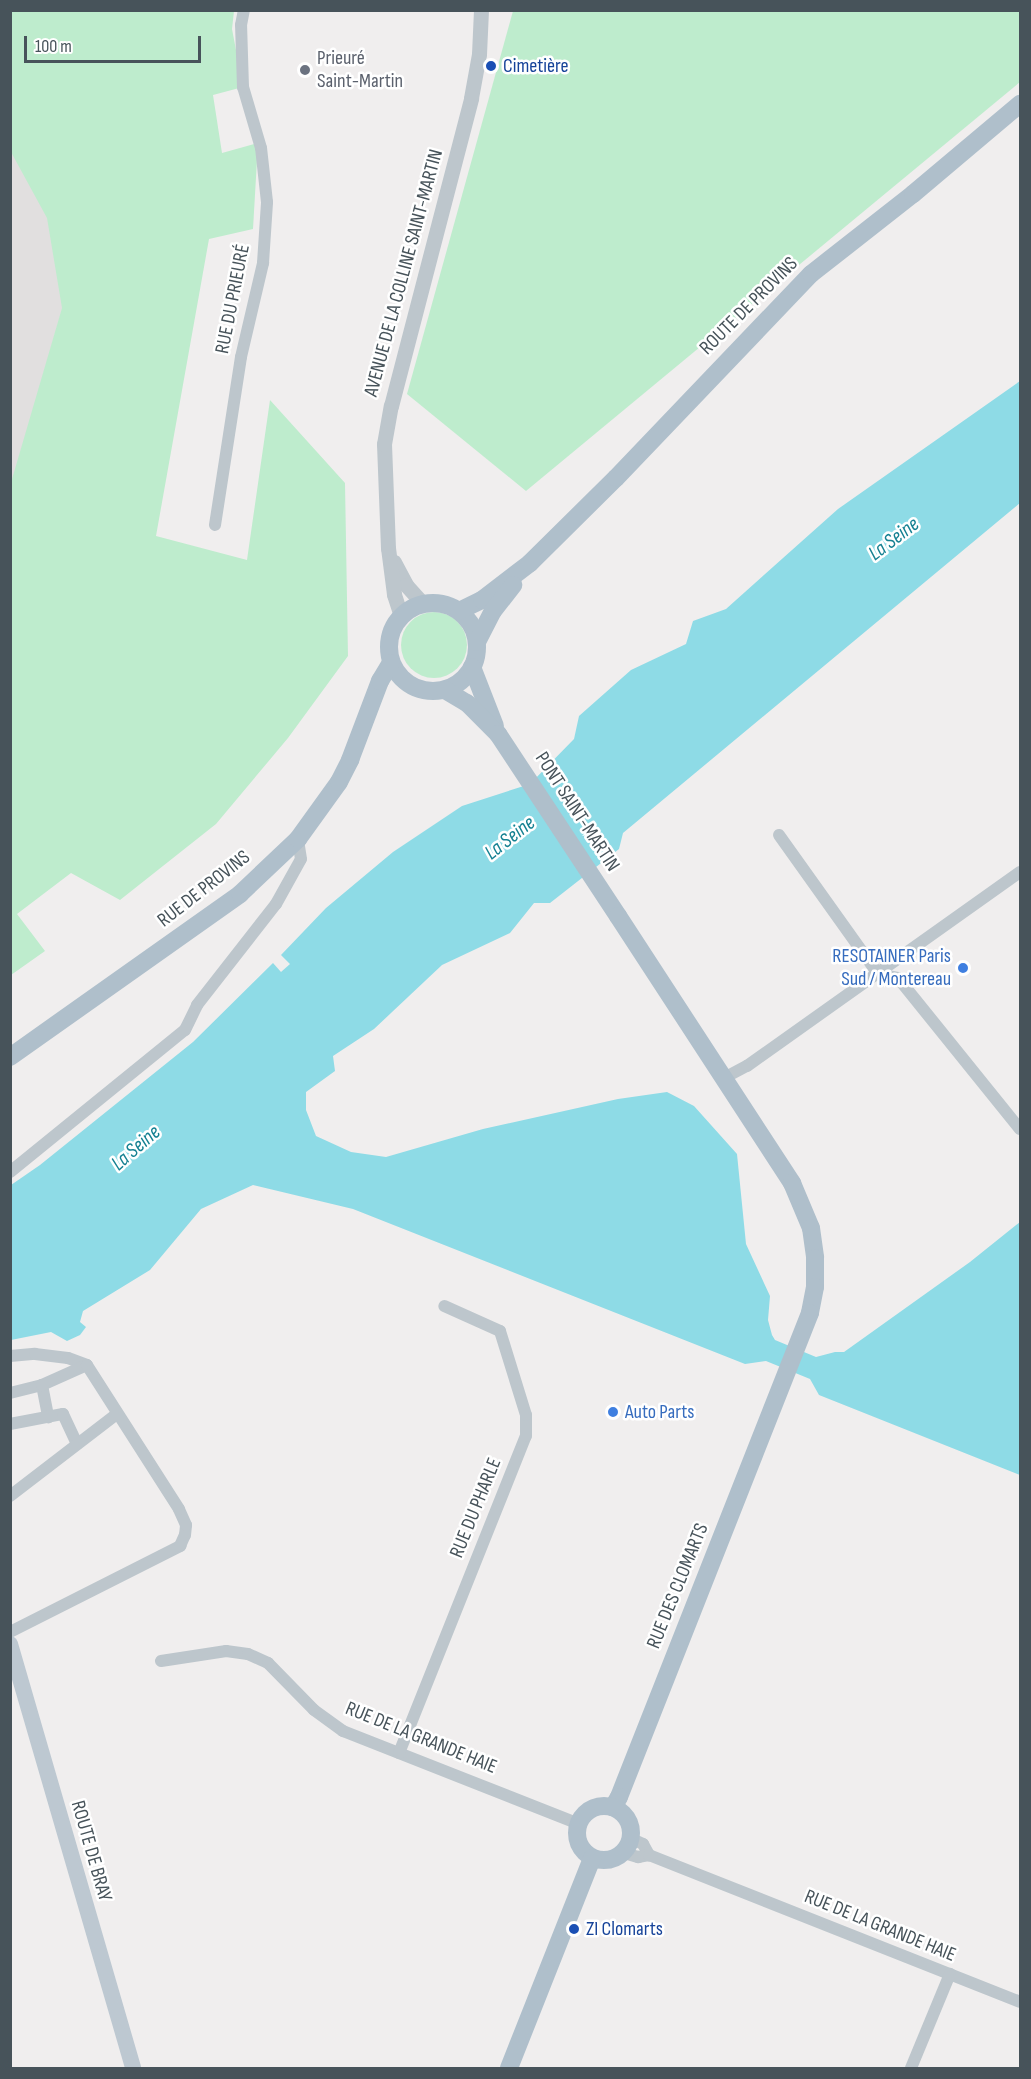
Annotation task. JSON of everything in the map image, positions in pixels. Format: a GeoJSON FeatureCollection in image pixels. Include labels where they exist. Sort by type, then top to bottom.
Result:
{"type":"FeatureCollection","features":[{"type":"Feature","properties":{"kind":"main road","name":"ROUTE DE PROVINS"},"geometry":{"type":"LineString","coordinates":[[530,563],[616,478],[812,274],[913,194],[1020,104]]}},
{"type":"Feature","properties":{"kind":"main road"},"geometry":{"type":"LineString","coordinates":[[459,611],[482,600],[530,563]]}},
{"type":"Feature","properties":{"kind":"main road"},"geometry":{"type":"LineString","coordinates":[[477,642],[468,619],[459,611],[435,602],[423,604],[401,616],[389,638],[391,663],[399,676],[410,685],[433,692],[445,690],[461,681],[472,667],[477,642],[493,611],[530,563]]}},
{"type":"Feature","properties":{"kind":"main road","name":"RUE DE PROVINS"},"geometry":{"type":"LineString","coordinates":[[10,1058],[240,894],[298,839],[339,782],[380,681],[391,663]]}},
{"type":"Feature","properties":{"kind":"main road"},"geometry":{"type":"LineString","coordinates":[[472,667],[498,734]]}},
{"type":"Feature","properties":{"kind":"main road","name":"RUE DE PROVINS"},"geometry":{"type":"LineString","coordinates":[[370,708],[389,691],[410,685]]}},
{"type":"Feature","properties":{"kind":"main road"},"geometry":{"type":"LineString","coordinates":[[445,690],[467,704],[498,734]]}},
{"type":"Feature","properties":{"kind":"main road","name":"PONT SAINT-MARTIN"},"geometry":{"type":"LineString","coordinates":[[498,734],[724,1078]]}},
{"type":"Feature","properties":{"kind":"main road","name":"RUE DES CLOMARTS"},"geometry":{"type":"LineString","coordinates":[[613,1807],[619,1797],[785,1382],[810,1313],[815,1287],[815,1258],[810,1228],[792,1183],[724,1078]]}},
{"type":"Feature","properties":{"kind":"main road","name":"ROUTE DE BRAY"},"geometry":{"type":"LineString","coordinates":[[10,1644],[133,2068]]}},
{"type":"Feature","properties":{"kind":"main road"},"geometry":{"type":"LineString","coordinates":[[604,1806],[613,1807],[626,1816],[632,1831],[628,1846],[609,1861],[592,1858],[585,1853],[578,1840],[579,1824],[589,1811],[604,1806]]}},
{"type":"Feature","properties":{"kind":"main road"},"geometry":{"type":"LineString","coordinates":[[509,2068],[592,1858]]}},
{"type":"Feature","properties":{"kind":"street","name":"RUE DU PRIEURÉ"},"geometry":{"type":"LineString","coordinates":[[215,525],[241,357],[263,263],[267,202],[261,148],[243,87],[241,25],[244,10]]}},
{"type":"Feature","properties":{"kind":"street","name":"AVENUE DE LA COLLINE SAINT-MARTIN"},"geometry":{"type":"LineString","coordinates":[[401,616],[394,594],[388,548],[384,461],[391,405],[471,98],[478,54],[481,10]]}},
{"type":"Feature","properties":{"kind":"street","name":"AVENUE DE LA COLLINE SAINT-MARTIN"},"geometry":{"type":"LineString","coordinates":[[388,548],[406,585],[423,604]]}},
{"type":"Feature","properties":{"kind":"street"},"geometry":{"type":"LineString","coordinates":[[779,836],[878,974],[898,978],[1020,1129]]}},
{"type":"Feature","properties":{"kind":"street"},"geometry":{"type":"LineString","coordinates":[[10,1172],[185,1030],[197,1005],[276,903],[301,859],[298,839]]}},
{"type":"Feature","properties":{"kind":"street"},"geometry":{"type":"LineString","coordinates":[[724,1078],[747,1066],[1020,872]]}},
{"type":"Feature","properties":{"kind":"street","name":"RUE DU PHARLE"},"geometry":{"type":"LineString","coordinates":[[399,1753],[526,1436],[526,1415],[500,1331],[444,1306]]}},
{"type":"Feature","properties":{"kind":"street"},"geometry":{"type":"LineString","coordinates":[[10,1356],[35,1354],[68,1358],[87,1365],[179,1509],[186,1524],[180,1546],[10,1632]]}},
{"type":"Feature","properties":{"kind":"street"},"geometry":{"type":"LineString","coordinates":[[10,1393],[42,1385],[87,1365]]}},
{"type":"Feature","properties":{"kind":"street"},"geometry":{"type":"LineString","coordinates":[[42,1385],[48,1418]]}},
{"type":"Feature","properties":{"kind":"street"},"geometry":{"type":"LineString","coordinates":[[10,1424],[63,1414],[77,1444]]}},
{"type":"Feature","properties":{"kind":"street"},"geometry":{"type":"LineString","coordinates":[[10,1496],[117,1414]]}},
{"type":"Feature","properties":{"kind":"street","name":"RUE DE LA GRANDE HAIE"},"geometry":{"type":"LineString","coordinates":[[160,1661],[226,1651],[248,1654],[268,1662],[314,1710],[343,1731],[579,1824]]}},
{"type":"Feature","properties":{"kind":"street","name":"RUE DE LA GRANDE HAIE"},"geometry":{"type":"LineString","coordinates":[[628,1846],[638,1857],[649,1855],[1020,2002]]}},
{"type":"Feature","properties":{"kind":"street"},"geometry":{"type":"LineString","coordinates":[[911,2068],[950,1974]]}},
{"type":"Feature","properties":{"kind":"shaded area"},"geometry":{"type":"Polygon","coordinates":[[[11,11],[81,244],[11,486],[11,11]]]}},
{"type":"Feature","properties":{"kind":"green space"},"geometry":{"type":"Polygon","coordinates":[[[11,11],[234,11],[232,29],[243,87],[213,95],[222,153],[258,143],[253,229],[209,239],[156,536],[247,560],[270,400],[345,483],[348,656],[288,738],[216,824],[120,900],[71,873],[17,914],[45,951],[11,975],[10,486],[62,308],[47,218],[11,152],[11,11]]]}},
{"type":"Feature","properties":{"kind":"green space"},"geometry":{"type":"Polygon","coordinates":[[[513,11],[1020,11],[1020,82],[526,491],[407,394],[513,11]]]}},
{"type":"Feature","properties":{"kind":"green space"},"geometry":{"type":"Polygon","coordinates":[[[434,612],[447,615],[457,622],[464,632],[467,645],[464,658],[457,668],[447,675],[434,678],[421,675],[411,668],[404,658],[401,645],[404,632],[411,622],[421,615],[434,612]]]}},
{"type":"Feature","properties":{"kind":"water","name":"La Seine"},"geometry":{"type":"Polygon","coordinates":[[[1020,381],[1020,503],[623,833],[619,849],[550,903],[534,903],[510,933],[442,965],[374,1029],[333,1056],[335,1071],[306,1092],[306,1110],[316,1136],[351,1152],[386,1157],[483,1129],[618,1099],[667,1092],[694,1106],[737,1154],[746,1244],[770,1296],[768,1320],[772,1335],[775,1340],[816,1357],[844,1352],[970,1262],[1020,1222],[1020,1475],[819,1395],[810,1379],[766,1361],[745,1364],[353,1209],[253,1185],[201,1209],[150,1270],[83,1311],[80,1322],[86,1327],[80,1335],[67,1341],[51,1332],[11,1340],[11,1185],[40,1165],[193,1042],[273,963],[281,972],[290,964],[281,955],[326,908],[393,852],[462,806],[530,784],[574,739],[579,716],[631,670],[686,644],[693,621],[726,609],[838,509],[1020,381]]]}},
{"type":"Feature","properties":{"kind":"place","name":"Cimetière"},"geometry":{"type":"Point","coordinates":[491,66]}},
{"type":"Feature","properties":{"kind":"place","name":"Prieuré Saint-Martin"},"geometry":{"type":"Point","coordinates":[305,70]}},
{"type":"Feature","properties":{"kind":"place","name":"RESOTAINER Paris Sud / Montereau"},"geometry":{"type":"Point","coordinates":[963,968]}},
{"type":"Feature","properties":{"kind":"place","name":"Auto Parts"},"geometry":{"type":"Point","coordinates":[613,1412]}},
{"type":"Feature","properties":{"kind":"place","name":"ZI Clomarts"},"geometry":{"type":"Point","coordinates":[574,1929]}}]}
